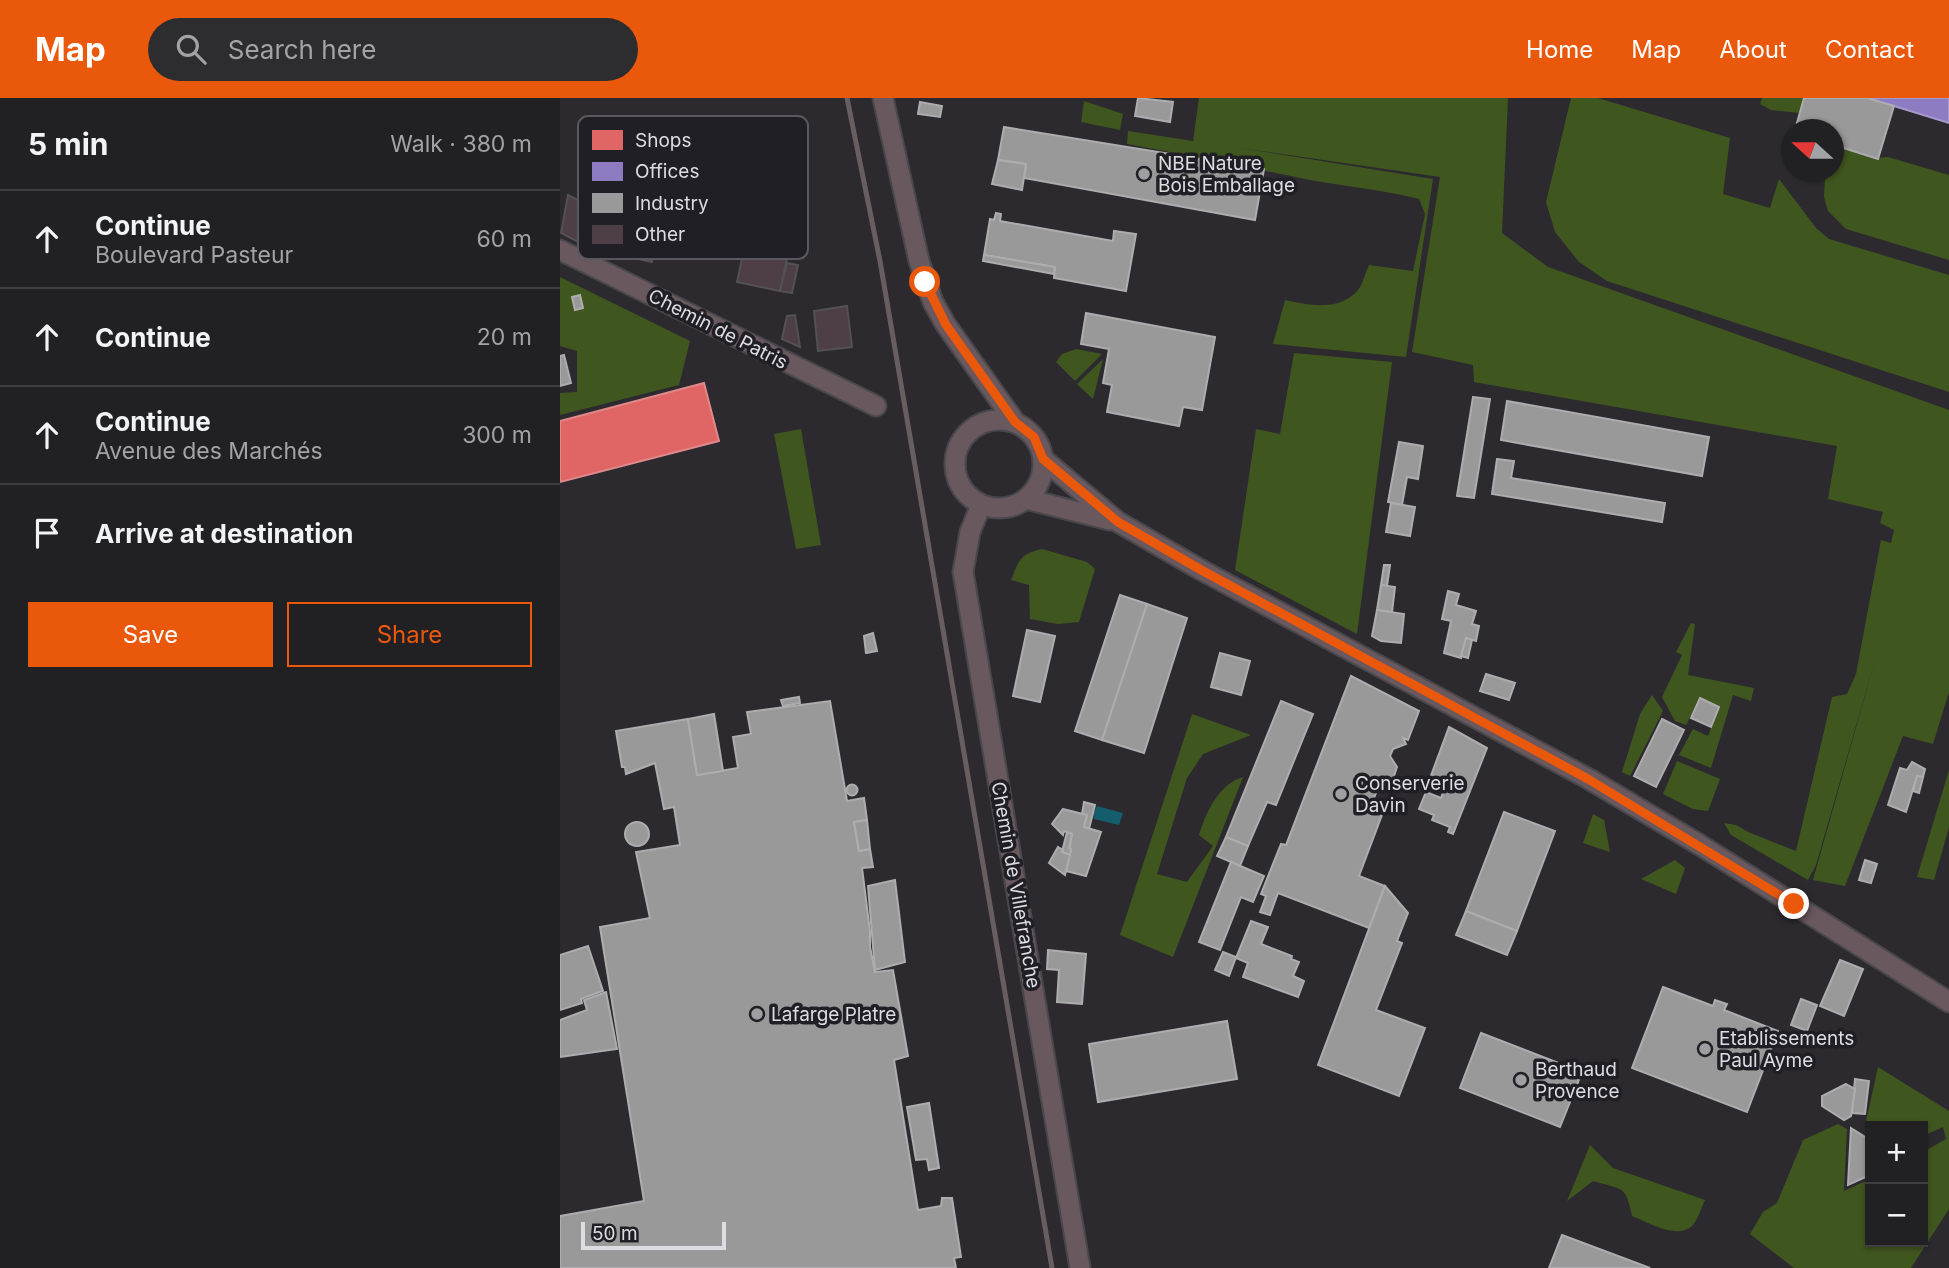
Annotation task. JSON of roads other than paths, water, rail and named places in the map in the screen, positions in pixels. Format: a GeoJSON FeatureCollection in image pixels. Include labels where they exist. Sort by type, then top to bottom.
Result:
{"type":"FeatureCollection","features":[{"type":"Feature","properties":{"kind":"street"},"geometry":{"type":"LineString","coordinates":[[883,98],[925,282],[946,325],[1015,422],[1034,437],[1043,459],[1042,474],[1036,488],[1026,499],[1004,508],[981,505],[970,498],[956,477],[954,465],[960,441],[968,431],[979,424],[1003,419],[1015,422]]}},
{"type":"Feature","properties":{"kind":"street","name":"Chemin de Patris"},"geometry":{"type":"LineString","coordinates":[[560,250],[578,259]]}},
{"type":"Feature","properties":{"kind":"street","name":"Chemin de Patris"},"geometry":{"type":"LineString","coordinates":[[578,259],[876,406]]}},
{"type":"Feature","properties":{"kind":"street"},"geometry":{"type":"LineString","coordinates":[[979,424],[983,401],[982,378]]}},
{"type":"Feature","properties":{"kind":"street"},"geometry":{"type":"LineString","coordinates":[[1043,459],[1118,522],[1210,575],[1588,779],[1700,845],[1949,1002]]}},
{"type":"Feature","properties":{"kind":"street"},"geometry":{"type":"LineString","coordinates":[[1026,499],[1118,522]]}},
{"type":"Feature","properties":{"kind":"street","name":"Chemin de Villefranche"},"geometry":{"type":"LineString","coordinates":[[981,505],[970,532],[963,572],[1080,1268]]}},
{"type":"Feature","properties":{"kind":"water"},"geometry":{"type":"Polygon","coordinates":[[[1097,806],[1123,813],[1119,825],[1094,819],[1097,806]]]}},
{"type":"Feature","properties":{"kind":"railway"},"geometry":{"type":"LineString","coordinates":[[847,98],[880,261],[1052,1268]]}},
{"type":"Feature","properties":{"kind":"place","name":"NBE Nature Bois Emballage"},"geometry":{"type":"Point","coordinates":[1144,174]}},
{"type":"Feature","properties":{"kind":"place","name":"Conserverie Davin"},"geometry":{"type":"Point","coordinates":[1341,794]}},
{"type":"Feature","properties":{"kind":"place","name":"Lafarge Platre"},"geometry":{"type":"Point","coordinates":[757,1014]}},
{"type":"Feature","properties":{"kind":"place","name":"Etablissements Paul Ayme"},"geometry":{"type":"Point","coordinates":[1705,1049]}},
{"type":"Feature","properties":{"kind":"place","name":"Berthaud Provence"},"geometry":{"type":"Point","coordinates":[1521,1080]}}]}
